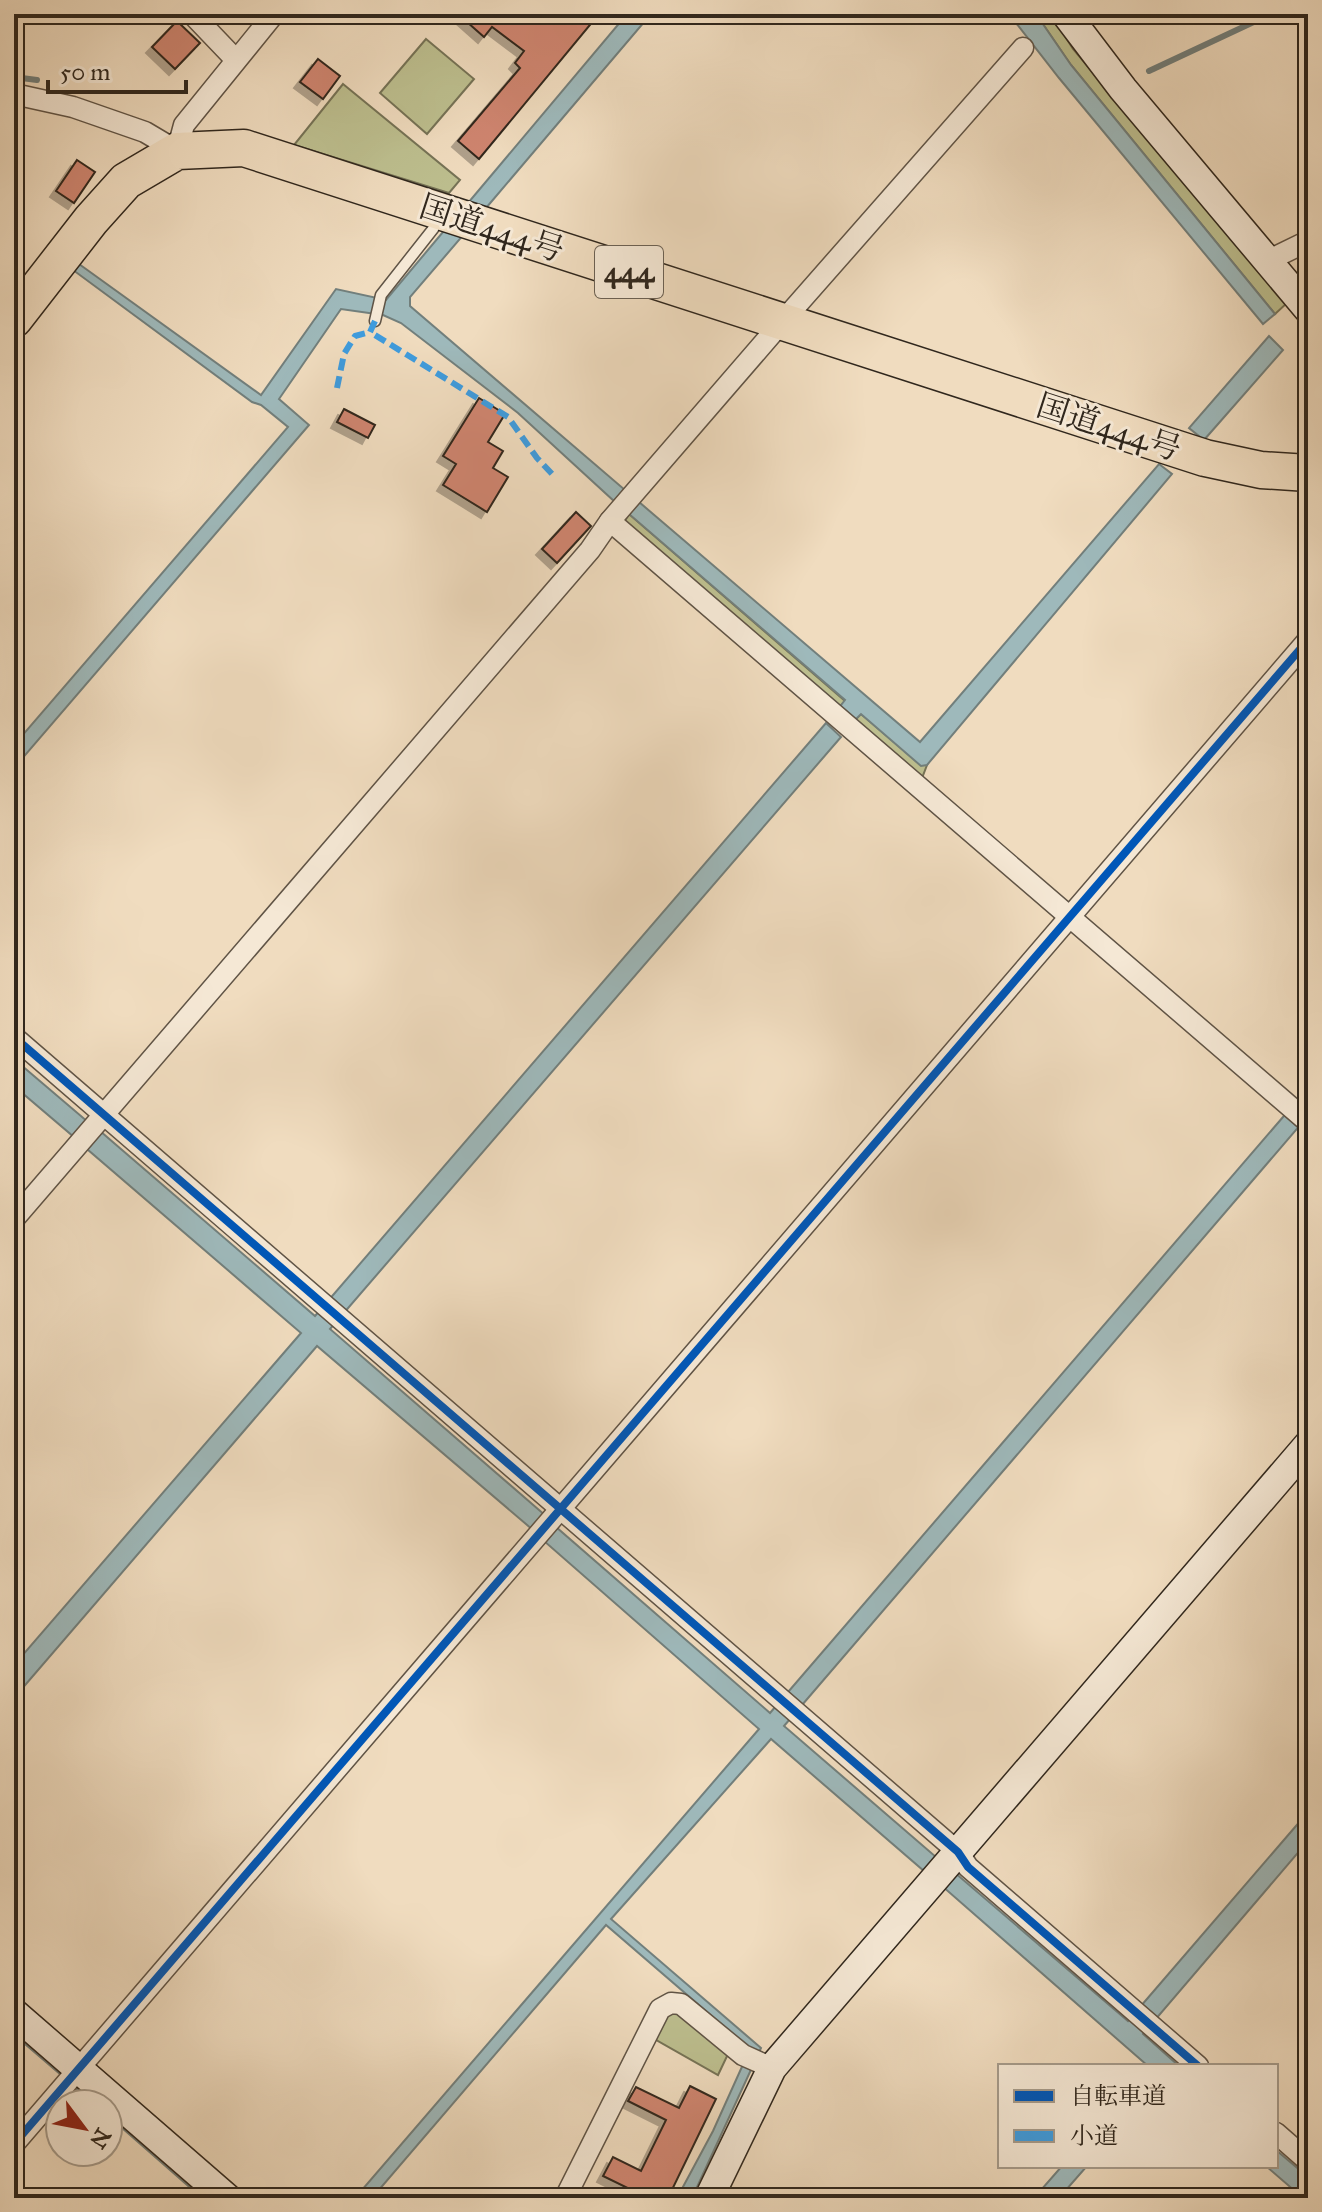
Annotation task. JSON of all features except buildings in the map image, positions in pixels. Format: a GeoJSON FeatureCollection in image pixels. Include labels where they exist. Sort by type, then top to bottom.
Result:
{"type":"FeatureCollection","features":[{"type":"Feature","properties":{"kind":"highway","name":"国道444号"},"geometry":{"type":"LineString","coordinates":[[14,319],[91,220],[126,181],[177,151],[244,148],[1205,458],[1261,470],[1308,473]]}},
{"type":"Feature","properties":{"kind":"street"},"geometry":{"type":"LineString","coordinates":[[192,14],[236,60]]}},
{"type":"Feature","properties":{"kind":"street"},"geometry":{"type":"LineString","coordinates":[[14,94],[73,107],[145,132],[177,151],[184,125],[274,14]]}},
{"type":"Feature","properties":{"kind":"street"},"geometry":{"type":"LineString","coordinates":[[1066,14],[1123,89],[1308,309]]}},
{"type":"Feature","properties":{"kind":"street"},"geometry":{"type":"LineString","coordinates":[[14,1219],[590,550],[610,521],[1023,48]]}},
{"type":"Feature","properties":{"kind":"street"},"geometry":{"type":"LineString","coordinates":[[1267,261],[1308,241]]}},
{"type":"Feature","properties":{"kind":"street"},"geometry":{"type":"LineString","coordinates":[[610,521],[1308,1122]]}},
{"type":"Feature","properties":{"kind":"street"},"geometry":{"type":"LineString","coordinates":[[14,2144],[1308,640]]}},
{"type":"Feature","properties":{"kind":"street"},"geometry":{"type":"LineString","coordinates":[[14,1037],[958,1852],[968,1867],[1196,2064]]}},
{"type":"Feature","properties":{"kind":"street"},"geometry":{"type":"LineString","coordinates":[[709,2198],[758,2062],[958,1852],[1308,1445]]}},
{"type":"Feature","properties":{"kind":"street"},"geometry":{"type":"LineString","coordinates":[[565,2198],[660,2009],[671,2003],[681,2004],[758,2062]]}},
{"type":"Feature","properties":{"kind":"street"},"geometry":{"type":"LineString","coordinates":[[14,2013],[227,2198]]}},
{"type":"Feature","properties":{"kind":"street"},"geometry":{"type":"LineString","coordinates":[[1278,2135],[1308,2161]]}},
{"type":"Feature","properties":{"kind":"lane"},"geometry":{"type":"LineString","coordinates":[[375,321],[381,295],[433,229],[441,212]]}},
{"type":"Feature","properties":{"kind":"green space"},"geometry":{"type":"Polygon","coordinates":[[[1036,14],[1051,14],[1073,49],[1287,303],[1275,314],[1071,65],[1036,14]]]}},
{"type":"Feature","properties":{"kind":"green space"},"geometry":{"type":"Polygon","coordinates":[[[426,39],[474,79],[427,134],[380,93],[426,39]]]}},
{"type":"Feature","properties":{"kind":"green space"},"geometry":{"type":"Polygon","coordinates":[[[343,84],[460,180],[449,193],[294,145],[343,84]]]}},
{"type":"Feature","properties":{"kind":"green space"},"geometry":{"type":"Polygon","coordinates":[[[629,514],[845,701],[838,709],[624,522],[629,514]]]}},
{"type":"Feature","properties":{"kind":"green space"},"geometry":{"type":"Polygon","coordinates":[[[861,714],[921,765],[927,765],[922,778],[853,722],[861,714]]]}},
{"type":"Feature","properties":{"kind":"green space"},"geometry":{"type":"Polygon","coordinates":[[[677,2008],[729,2052],[718,2075],[651,2037],[661,2014],[677,2008]]]}},
{"type":"Feature","properties":{"kind":"water"},"geometry":{"type":"Polygon","coordinates":[[[627,14],[651,14],[486,208],[468,203],[627,14]]]}},
{"type":"Feature","properties":{"kind":"water"},"geometry":{"type":"Polygon","coordinates":[[[1009,14],[1036,14],[1071,65],[1275,314],[1263,324],[1009,14]]]}},
{"type":"Feature","properties":{"kind":"water"},"geometry":{"type":"Polygon","coordinates":[[[448,226],[465,233],[410,297],[410,306],[625,490],[615,502],[518,413],[401,323],[383,315],[341,309],[279,399],[309,425],[14,768],[14,745],[288,427],[73,270],[79,264],[261,395],[336,289],[386,300],[448,226]]]}},
{"type":"Feature","properties":{"kind":"water"},"geometry":{"type":"Polygon","coordinates":[[[1269,336],[1283,350],[1204,440],[1189,428],[1269,336]]]}},
{"type":"Feature","properties":{"kind":"water"},"geometry":{"type":"Polygon","coordinates":[[[1159,464],[1172,474],[927,765],[921,766],[861,714],[853,722],[838,709],[845,700],[629,514],[639,502],[920,742],[1159,464]]]}},
{"type":"Feature","properties":{"kind":"water"},"geometry":{"type":"Polygon","coordinates":[[[826,723],[841,737],[330,1329],[546,1516],[533,1530],[317,1346],[14,1698],[14,1665],[301,1333],[87,1149],[100,1131],[315,1316],[826,723]]]}},
{"type":"Feature","properties":{"kind":"water"},"geometry":{"type":"Polygon","coordinates":[[[14,1059],[88,1122],[74,1137],[14,1086],[14,1059]]]}},
{"type":"Feature","properties":{"kind":"water"},"geometry":{"type":"Polygon","coordinates":[[[1308,1088],[1308,1116],[784,1726],[936,1857],[924,1871],[771,1739],[611,1919],[761,2048],[692,2198],[677,2198],[713,2131],[750,2049],[606,1925],[372,2198],[355,2198],[759,1729],[544,1541],[556,1527],[770,1713],[1308,1088]]]}},
{"type":"Feature","properties":{"kind":"water"},"geometry":{"type":"Polygon","coordinates":[[[1308,1812],[1308,1841],[1143,2034],[1177,2064],[1146,2064],[942,1886],[954,1872],[1128,2021],[1308,1812]]]}},
{"type":"Feature","properties":{"kind":"water"},"geometry":{"type":"Polygon","coordinates":[[[1278,2152],[1308,2177],[1308,2198],[1303,2198],[1268,2168],[1278,2168],[1278,2152]]]}},
{"type":"Feature","properties":{"kind":"water"},"geometry":{"type":"Polygon","coordinates":[[[1060,2168],[1085,2168],[1059,2198],[1034,2198],[1060,2168]]]}},
{"type":"Feature","properties":{"kind":"waterway"},"geometry":{"type":"LineString","coordinates":[[1149,71],[1271,14]]}},
{"type":"Feature","properties":{"kind":"waterway"},"geometry":{"type":"LineString","coordinates":[[14,77],[37,80]]}},
{"type":"Feature","properties":{"kind":"waterway"},"geometry":{"type":"LineString","coordinates":[[14,2032],[63,2074]]}},
{"type":"Feature","properties":{"kind":"waterway"},"geometry":{"type":"LineString","coordinates":[[124,2127],[205,2198]]}},
{"type":"Feature","properties":{"kind":"marked path"},"geometry":{"type":"LineString","coordinates":[[375,321],[370,332],[508,417],[537,458],[555,477]]}},
{"type":"Feature","properties":{"kind":"marked path"},"geometry":{"type":"LineString","coordinates":[[337,388],[344,354],[355,336],[370,332]]}},
{"type":"Feature","properties":{"kind":"cycle path"},"geometry":{"type":"LineString","coordinates":[[14,2144],[1308,640]]}},
{"type":"Feature","properties":{"kind":"cycle path"},"geometry":{"type":"LineString","coordinates":[[14,1037],[958,1852],[968,1867],[1196,2064]]}}]}
